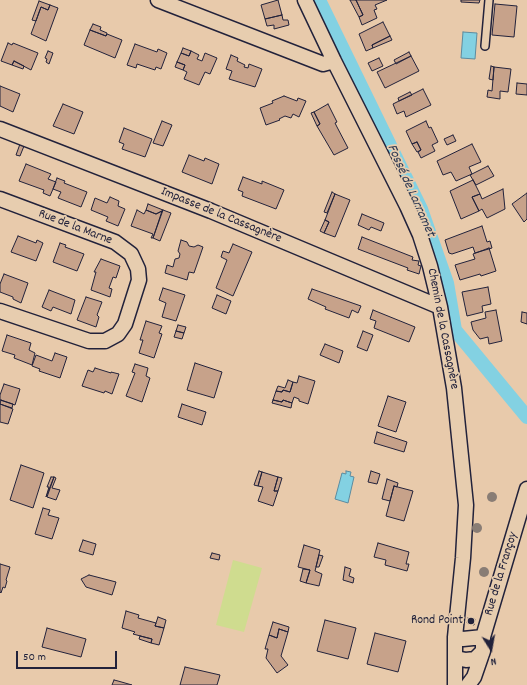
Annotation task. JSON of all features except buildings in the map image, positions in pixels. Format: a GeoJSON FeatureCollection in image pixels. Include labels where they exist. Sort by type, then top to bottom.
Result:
{"type":"FeatureCollection","features":[{"type":"Feature","properties":{"kind":"street"},"geometry":{"type":"LineString","coordinates":[[158,0],[323,64],[334,61]]}},
{"type":"Feature","properties":{"kind":"street","name":"Chemin de la Cassagnère"},"geometry":{"type":"LineString","coordinates":[[305,0],[334,61],[408,206],[420,235],[430,266],[440,307],[454,388],[466,505],[456,638],[455,685]]}},
{"type":"Feature","properties":{"kind":"street","name":"Impasse de la Cassagnère"},"geometry":{"type":"LineString","coordinates":[[0,129],[211,211],[440,307]]}},
{"type":"Feature","properties":{"kind":"street","name":"Rue de la Marne"},"geometry":{"type":"LineString","coordinates":[[0,199],[115,242],[131,254],[138,269],[139,280],[125,324],[118,334],[105,341],[89,341],[0,311]]}},
{"type":"Feature","properties":{"kind":"street","name":"Rue de la Françoy"},"geometry":{"type":"LineString","coordinates":[[468,685],[474,677],[527,489]]}},
{"type":"Feature","properties":{"kind":"street"},"geometry":{"type":"LineString","coordinates":[[456,638],[483,644],[475,659],[466,660],[456,658]]}},
{"type":"Feature","properties":{"kind":"lane"},"geometry":{"type":"LineString","coordinates":[[485,46],[489,0]]}},
{"type":"Feature","properties":{"kind":"green space"},"geometry":{"type":"Polygon","coordinates":[[[233,560],[262,568],[244,632],[216,625],[233,560]]]}},
{"type":"Feature","properties":{"kind":"water"},"geometry":{"type":"Polygon","coordinates":[[[463,32],[477,33],[475,59],[461,58],[463,32]]]}},
{"type":"Feature","properties":{"kind":"water"},"geometry":{"type":"Polygon","coordinates":[[[346,471],[351,472],[350,476],[354,477],[348,503],[335,499],[342,473],[346,474],[346,471]]]}},
{"type":"Feature","properties":{"kind":"waterway","name":"Fossé de Larramet"},"geometry":{"type":"LineString","coordinates":[[319,0],[421,209],[447,283],[455,330],[527,417]]}},
{"type":"Feature","properties":{"kind":"place","name":"Rond Point"},"geometry":{"type":"Point","coordinates":[471,621]}}]}
